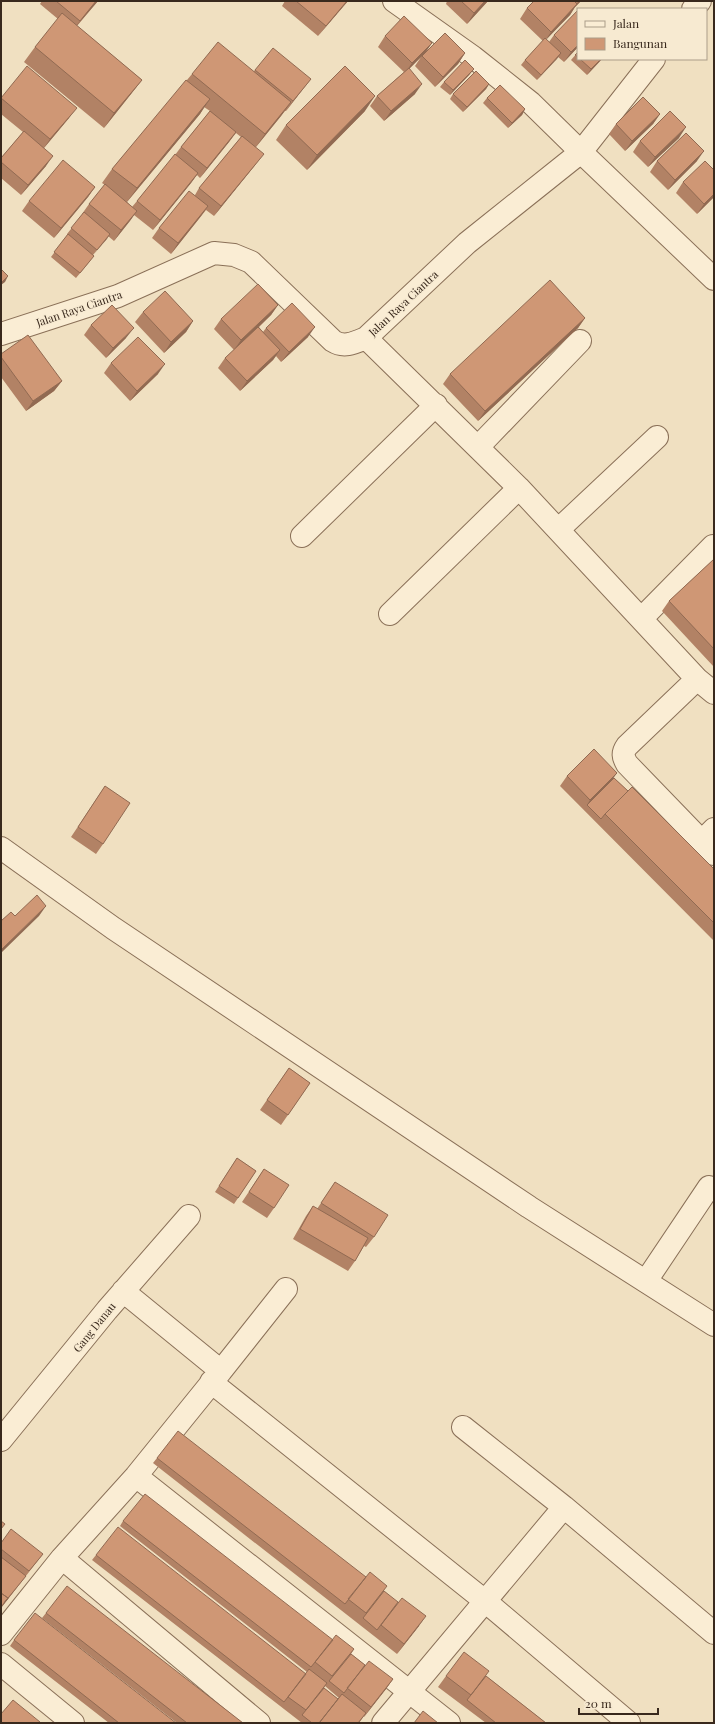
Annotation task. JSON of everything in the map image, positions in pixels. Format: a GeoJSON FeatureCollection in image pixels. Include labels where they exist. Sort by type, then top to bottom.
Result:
{"type":"FeatureCollection","features":[{"type":"Feature","properties":{"kind":"street"},"geometry":{"type":"LineString","coordinates":[[394,1],[473,57],[531,103],[714,279]]}},
{"type":"Feature","properties":{"kind":"street","name":"Jalan Raya Ciantra"},"geometry":{"type":"LineString","coordinates":[[1,334],[118,296],[194,260],[214,253],[234,255],[251,262],[338,344],[351,344],[366,338],[467,243],[581,152],[653,60]]}},
{"type":"Feature","properties":{"kind":"street"},"geometry":{"type":"LineString","coordinates":[[366,338],[519,488],[559,529],[697,679],[714,693]]}},
{"type":"Feature","properties":{"kind":"street"},"geometry":{"type":"LineString","coordinates":[[478,447],[580,341]]}},
{"type":"Feature","properties":{"kind":"street"},"geometry":{"type":"LineString","coordinates":[[302,536],[436,405]]}},
{"type":"Feature","properties":{"kind":"street"},"geometry":{"type":"LineString","coordinates":[[559,529],[657,437]]}},
{"type":"Feature","properties":{"kind":"street"},"geometry":{"type":"LineString","coordinates":[[390,614],[519,488]]}},
{"type":"Feature","properties":{"kind":"street"},"geometry":{"type":"LineString","coordinates":[[641,619],[713,546]]}},
{"type":"Feature","properties":{"kind":"street"},"geometry":{"type":"LineString","coordinates":[[697,679],[627,746],[623,753],[627,764],[710,842]]}},
{"type":"Feature","properties":{"kind":"street"},"geometry":{"type":"LineString","coordinates":[[1,848],[113,928],[529,1207],[714,1325]]}},
{"type":"Feature","properties":{"kind":"street"},"geometry":{"type":"LineString","coordinates":[[646,1281],[709,1187],[714,1190]]}},
{"type":"Feature","properties":{"kind":"street","name":"Gang Danau"},"geometry":{"type":"LineString","coordinates":[[1,1440],[123,1291],[189,1216]]}},
{"type":"Feature","properties":{"kind":"street"},"geometry":{"type":"LineString","coordinates":[[1,1634],[62,1558],[136,1476],[286,1289]]}},
{"type":"Feature","properties":{"kind":"street"},"geometry":{"type":"LineString","coordinates":[[123,1291],[216,1377],[629,1723]]}},
{"type":"Feature","properties":{"kind":"street"},"geometry":{"type":"LineString","coordinates":[[463,1427],[564,1507],[714,1632]]}},
{"type":"Feature","properties":{"kind":"street"},"geometry":{"type":"LineString","coordinates":[[136,1476],[449,1723]]}},
{"type":"Feature","properties":{"kind":"street"},"geometry":{"type":"LineString","coordinates":[[383,1723],[564,1507]]}},
{"type":"Feature","properties":{"kind":"street"},"geometry":{"type":"LineString","coordinates":[[62,1558],[259,1723]]}},
{"type":"Feature","properties":{"kind":"street"},"geometry":{"type":"LineString","coordinates":[[3,1671],[73,1723]]}},
{"type":"Feature","properties":{"kind":"building"},"geometry":{"type":"Polygon","coordinates":[[[56,1],[96,1],[80,21],[56,1]]]}},
{"type":"Feature","properties":{"kind":"building"},"geometry":{"type":"Polygon","coordinates":[[[296,1],[347,1],[326,26],[296,1]]]}},
{"type":"Feature","properties":{"kind":"building"},"geometry":{"type":"Polygon","coordinates":[[[461,1],[485,1],[474,13],[461,1]]]}},
{"type":"Feature","properties":{"kind":"building"},"geometry":{"type":"Polygon","coordinates":[[[534,1],[574,1],[577,4],[551,32],[527,8],[534,1]]]}},
{"type":"Feature","properties":{"kind":"building"},"geometry":{"type":"Polygon","coordinates":[[[577,11],[577,46],[571,52],[554,35],[577,11]]]}},
{"type":"Feature","properties":{"kind":"building"},"geometry":{"type":"Polygon","coordinates":[[[62,13],[142,80],[114,113],[35,47],[62,13]]]}},
{"type":"Feature","properties":{"kind":"building"},"geometry":{"type":"Polygon","coordinates":[[[404,16],[432,43],[412,63],[385,36],[404,16]]]}},
{"type":"Feature","properties":{"kind":"building"},"geometry":{"type":"Polygon","coordinates":[[[445,33],[465,53],[443,77],[422,56],[445,33]]]}},
{"type":"Feature","properties":{"kind":"building"},"geometry":{"type":"Polygon","coordinates":[[[545,38],[561,53],[541,75],[525,60],[545,38]]]}},
{"type":"Feature","properties":{"kind":"building"},"geometry":{"type":"Polygon","coordinates":[[[218,42],[291,102],[265,134],[192,74],[218,42]]]}},
{"type":"Feature","properties":{"kind":"building"},"geometry":{"type":"Polygon","coordinates":[[[273,48],[311,79],[293,101],[255,70],[273,48]]]}},
{"type":"Feature","properties":{"kind":"building"},"geometry":{"type":"Polygon","coordinates":[[[465,60],[474,69],[453,90],[444,82],[465,60]]]}},
{"type":"Feature","properties":{"kind":"building"},"geometry":{"type":"Polygon","coordinates":[[[581,60],[600,60],[591,69],[581,60]]]}},
{"type":"Feature","properties":{"kind":"building"},"geometry":{"type":"Polygon","coordinates":[[[27,66],[77,108],[50,139],[1,98],[27,66]]]}},
{"type":"Feature","properties":{"kind":"building"},"geometry":{"type":"Polygon","coordinates":[[[345,66],[375,96],[317,155],[286,125],[345,66]]]}},
{"type":"Feature","properties":{"kind":"building"},"geometry":{"type":"Polygon","coordinates":[[[409,68],[422,84],[391,111],[377,96],[409,68]]]}},
{"type":"Feature","properties":{"kind":"building"},"geometry":{"type":"Polygon","coordinates":[[[476,71],[489,84],[467,107],[453,94],[476,71]]]}},
{"type":"Feature","properties":{"kind":"building"},"geometry":{"type":"Polygon","coordinates":[[[186,80],[210,99],[137,188],[112,169],[186,80]]]}},
{"type":"Feature","properties":{"kind":"building"},"geometry":{"type":"Polygon","coordinates":[[[500,85],[525,109],[512,123],[487,98],[500,85]]]}},
{"type":"Feature","properties":{"kind":"building"},"geometry":{"type":"Polygon","coordinates":[[[643,97],[660,114],[632,141],[616,124],[643,97]]]}},
{"type":"Feature","properties":{"kind":"building"},"geometry":{"type":"Polygon","coordinates":[[[210,111],[236,132],[207,168],[181,147],[210,111]]]}},
{"type":"Feature","properties":{"kind":"building"},"geometry":{"type":"Polygon","coordinates":[[[670,111],[686,127],[655,157],[640,141],[670,111]]]}},
{"type":"Feature","properties":{"kind":"building"},"geometry":{"type":"Polygon","coordinates":[[[24,131],[53,156],[28,185],[1,162],[1,158],[24,131]]]}},
{"type":"Feature","properties":{"kind":"building"},"geometry":{"type":"Polygon","coordinates":[[[686,133],[704,151],[675,180],[657,161],[686,133]]]}},
{"type":"Feature","properties":{"kind":"building"},"geometry":{"type":"Polygon","coordinates":[[[242,136],[264,154],[221,206],[199,188],[242,136]]]}},
{"type":"Feature","properties":{"kind":"building"},"geometry":{"type":"Polygon","coordinates":[[[175,154],[198,173],[160,220],[137,201],[175,154]]]}},
{"type":"Feature","properties":{"kind":"building"},"geometry":{"type":"Polygon","coordinates":[[[63,160],[95,187],[61,228],[29,201],[63,160]]]}},
{"type":"Feature","properties":{"kind":"building"},"geometry":{"type":"Polygon","coordinates":[[[705,161],[714,170],[714,194],[704,204],[683,182],[705,161]]]}},
{"type":"Feature","properties":{"kind":"building"},"geometry":{"type":"Polygon","coordinates":[[[105,184],[137,211],[121,230],[89,204],[105,184]]]}},
{"type":"Feature","properties":{"kind":"building"},"geometry":{"type":"Polygon","coordinates":[[[189,191],[208,206],[178,243],[159,228],[189,191]]]}},
{"type":"Feature","properties":{"kind":"building"},"geometry":{"type":"Polygon","coordinates":[[[84,212],[110,234],[97,250],[71,228],[84,212]]]}},
{"type":"Feature","properties":{"kind":"building"},"geometry":{"type":"Polygon","coordinates":[[[68,234],[94,256],[80,273],[54,252],[68,234]]]}},
{"type":"Feature","properties":{"kind":"building"},"geometry":{"type":"Polygon","coordinates":[[[1,269],[8,276],[1,283],[1,269]]]}},
{"type":"Feature","properties":{"kind":"building"},"geometry":{"type":"Polygon","coordinates":[[[550,280],[585,318],[485,411],[450,374],[550,280]]]}},
{"type":"Feature","properties":{"kind":"building"},"geometry":{"type":"Polygon","coordinates":[[[258,284],[278,305],[241,340],[221,319],[258,284]]]}},
{"type":"Feature","properties":{"kind":"building"},"geometry":{"type":"Polygon","coordinates":[[[165,291],[193,321],[171,342],[143,312],[165,291]]]}},
{"type":"Feature","properties":{"kind":"building"},"geometry":{"type":"Polygon","coordinates":[[[292,303],[315,327],[289,352],[266,328],[292,303]]]}},
{"type":"Feature","properties":{"kind":"building"},"geometry":{"type":"Polygon","coordinates":[[[112,305],[134,328],[113,348],[91,325],[112,305]]]}},
{"type":"Feature","properties":{"kind":"building"},"geometry":{"type":"Polygon","coordinates":[[[258,327],[280,350],[247,381],[225,358],[258,327]]]}},
{"type":"Feature","properties":{"kind":"building"},"geometry":{"type":"Polygon","coordinates":[[[28,335],[62,381],[33,401],[1,357],[1,354],[28,335]]]}},
{"type":"Feature","properties":{"kind":"building"},"geometry":{"type":"Polygon","coordinates":[[[138,337],[165,364],[137,391],[111,363],[138,337]]]}},
{"type":"Feature","properties":{"kind":"building"},"geometry":{"type":"Polygon","coordinates":[[[714,559],[714,649],[669,601],[714,559]]]}},
{"type":"Feature","properties":{"kind":"building"},"geometry":{"type":"Polygon","coordinates":[[[594,749],[617,773],[590,800],[567,776],[594,749]]]}},
{"type":"Feature","properties":{"kind":"building"},"geometry":{"type":"Polygon","coordinates":[[[614,778],[628,791],[601,819],[587,805],[614,778]]]}},
{"type":"Feature","properties":{"kind":"building"},"geometry":{"type":"Polygon","coordinates":[[[105,786],[130,803],[103,844],[78,827],[105,786]]]}},
{"type":"Feature","properties":{"kind":"building"},"geometry":{"type":"Polygon","coordinates":[[[632,787],[714,869],[714,923],[605,814],[632,787]]]}},
{"type":"Feature","properties":{"kind":"building"},"geometry":{"type":"Polygon","coordinates":[[[37,895],[46,906],[1,950],[1,921],[11,912],[15,916],[37,895]]]}},
{"type":"Feature","properties":{"kind":"building"},"geometry":{"type":"Polygon","coordinates":[[[289,1068],[310,1083],[288,1115],[267,1100],[289,1068]]]}},
{"type":"Feature","properties":{"kind":"building"},"geometry":{"type":"Polygon","coordinates":[[[237,1158],[256,1171],[238,1198],[219,1186],[237,1158]]]}},
{"type":"Feature","properties":{"kind":"building"},"geometry":{"type":"Polygon","coordinates":[[[264,1169],[289,1185],[274,1208],[249,1192],[264,1169]]]}},
{"type":"Feature","properties":{"kind":"building"},"geometry":{"type":"Polygon","coordinates":[[[335,1182],[388,1215],[374,1237],[321,1203],[335,1182]]]}},
{"type":"Feature","properties":{"kind":"building"},"geometry":{"type":"Polygon","coordinates":[[[313,1206],[368,1238],[355,1261],[300,1229],[313,1206]]]}},
{"type":"Feature","properties":{"kind":"building"},"geometry":{"type":"Polygon","coordinates":[[[178,1431],[366,1577],[345,1604],[157,1458],[178,1431]]]}},
{"type":"Feature","properties":{"kind":"building"},"geometry":{"type":"Polygon","coordinates":[[[145,1494],[333,1640],[311,1667],[123,1521],[145,1494]]]}},
{"type":"Feature","properties":{"kind":"building"},"geometry":{"type":"Polygon","coordinates":[[[1,1521],[5,1524],[1,1529],[1,1521]]]}},
{"type":"Feature","properties":{"kind":"building"},"geometry":{"type":"Polygon","coordinates":[[[118,1527],[306,1674],[284,1702],[96,1555],[118,1527]]]}},
{"type":"Feature","properties":{"kind":"building"},"geometry":{"type":"Polygon","coordinates":[[[11,1529],[43,1554],[29,1571],[1,1549],[1,1543],[11,1529]]]}},
{"type":"Feature","properties":{"kind":"building"},"geometry":{"type":"Polygon","coordinates":[[[1,1557],[26,1576],[4,1603],[8,1598],[1,1593],[1,1557]]]}},
{"type":"Feature","properties":{"kind":"building"},"geometry":{"type":"Polygon","coordinates":[[[370,1572],[387,1586],[366,1613],[348,1599],[370,1572]]]}},
{"type":"Feature","properties":{"kind":"building"},"geometry":{"type":"Polygon","coordinates":[[[67,1586],[243,1723],[187,1723],[46,1613],[67,1586]]]}},
{"type":"Feature","properties":{"kind":"building"},"geometry":{"type":"Polygon","coordinates":[[[384,1591],[398,1602],[377,1630],[363,1618],[384,1591]]]}},
{"type":"Feature","properties":{"kind":"building"},"geometry":{"type":"Polygon","coordinates":[[[1,1593],[8,1598],[1,1607],[1,1593]]]}},
{"type":"Feature","properties":{"kind":"building"},"geometry":{"type":"Polygon","coordinates":[[[402,1598],[426,1616],[404,1644],[381,1625],[402,1598]]]}},
{"type":"Feature","properties":{"kind":"building"},"geometry":{"type":"Polygon","coordinates":[[[35,1613],[176,1723],[119,1723],[14,1640],[35,1613]]]}},
{"type":"Feature","properties":{"kind":"building"},"geometry":{"type":"Polygon","coordinates":[[[336,1635],[354,1649],[332,1676],[315,1662],[336,1635]]]}},
{"type":"Feature","properties":{"kind":"building"},"geometry":{"type":"Polygon","coordinates":[[[464,1652],[489,1671],[471,1695],[446,1676],[464,1652]]]}},
{"type":"Feature","properties":{"kind":"building"},"geometry":{"type":"Polygon","coordinates":[[[351,1654],[365,1665],[344,1693],[329,1681],[351,1654]]]}},
{"type":"Feature","properties":{"kind":"building"},"geometry":{"type":"Polygon","coordinates":[[[369,1661],[393,1679],[371,1707],[347,1688],[369,1661]]]}},
{"type":"Feature","properties":{"kind":"building"},"geometry":{"type":"Polygon","coordinates":[[[309,1669],[327,1683],[306,1710],[288,1697],[309,1669]]]}},
{"type":"Feature","properties":{"kind":"building"},"geometry":{"type":"Polygon","coordinates":[[[486,1676],[546,1723],[496,1723],[467,1700],[486,1676]]]}},
{"type":"Feature","properties":{"kind":"building"},"geometry":{"type":"Polygon","coordinates":[[[324,1688],[338,1699],[319,1723],[312,1723],[302,1715],[324,1688]]]}},
{"type":"Feature","properties":{"kind":"building"},"geometry":{"type":"Polygon","coordinates":[[[342,1694],[366,1713],[358,1723],[321,1723],[320,1722],[342,1694]]]}},
{"type":"Feature","properties":{"kind":"building"},"geometry":{"type":"Polygon","coordinates":[[[13,1700],[40,1723],[1,1723],[1,1714],[13,1700]]]}},
{"type":"Feature","properties":{"kind":"building"},"geometry":{"type":"Polygon","coordinates":[[[423,1711],[438,1723],[414,1723],[423,1711]]]}}]}
